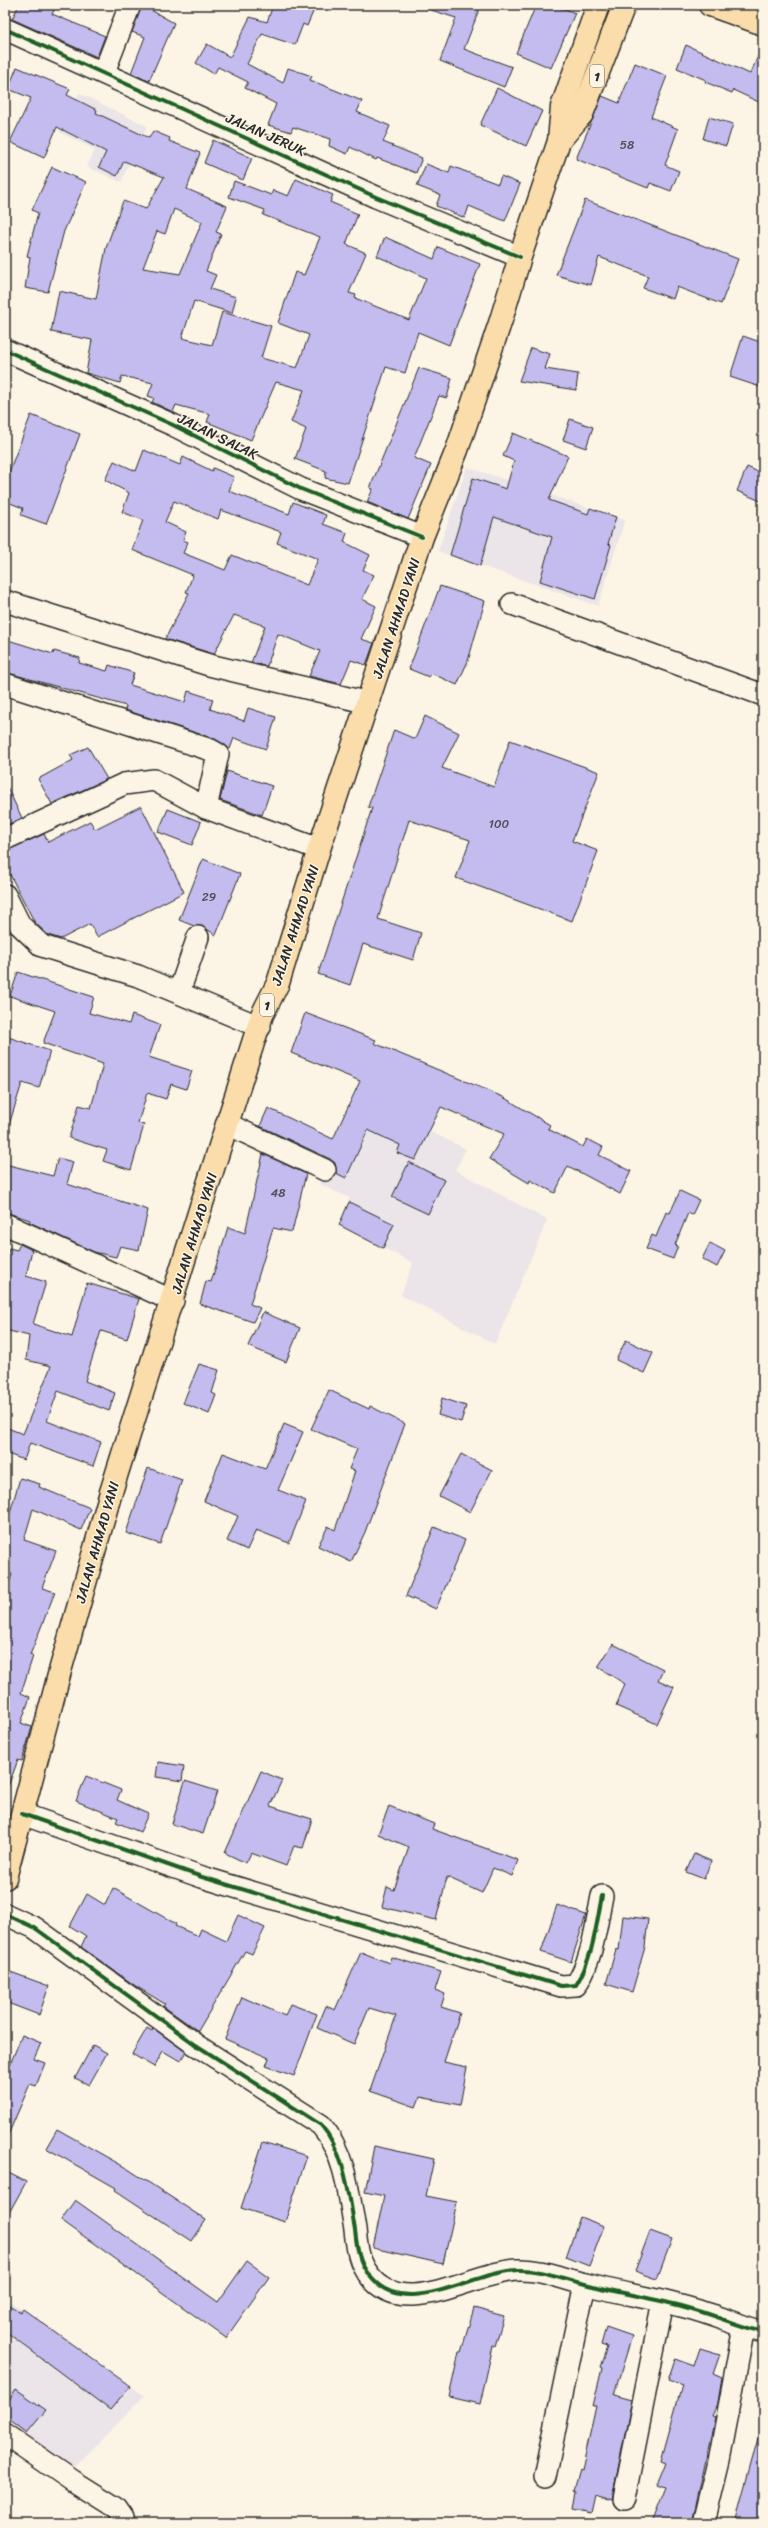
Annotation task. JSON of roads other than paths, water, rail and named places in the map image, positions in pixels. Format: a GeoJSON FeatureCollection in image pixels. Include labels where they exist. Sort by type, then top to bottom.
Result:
{"type":"FeatureCollection","features":[{"type":"Feature","properties":{"kind":"highway","name":"JALAN AHMAD YANI"},"geometry":{"type":"LineString","coordinates":[[5,1878],[111,1492],[173,1301],[227,1124],[260,1026],[262,1014],[278,983],[319,849],[422,537],[470,412],[559,140],[562,107],[598,5]]}},
{"type":"Feature","properties":{"kind":"highway","name":"JALAN AHMAD YANI"},"geometry":{"type":"LineString","coordinates":[[559,140],[582,114],[624,5]]}},
{"type":"Feature","properties":{"kind":"highway"},"geometry":{"type":"LineString","coordinates":[[710,5],[763,24]]}},
{"type":"Feature","properties":{"kind":"highway"},"geometry":{"type":"LineString","coordinates":[[759,5],[763,7]]}},
{"type":"Feature","properties":{"kind":"street"},"geometry":{"type":"LineString","coordinates":[[104,72],[130,5]]}},
{"type":"Feature","properties":{"kind":"street","name":"JALAN JERUK"},"geometry":{"type":"LineString","coordinates":[[5,29],[104,72],[376,197],[520,257]]}},
{"type":"Feature","properties":{"kind":"street","name":"JALAN SALAK"},"geometry":{"type":"LineString","coordinates":[[5,350],[173,425],[301,489],[422,537]]}},
{"type":"Feature","properties":{"kind":"street"},"geometry":{"type":"LineString","coordinates":[[5,601],[209,666],[368,703]]}},
{"type":"Feature","properties":{"kind":"street"},"geometry":{"type":"LineString","coordinates":[[512,604],[763,695]]}},
{"type":"Feature","properties":{"kind":"street"},"geometry":{"type":"LineString","coordinates":[[5,684],[204,748],[218,754],[206,808]]}},
{"type":"Feature","properties":{"kind":"street"},"geometry":{"type":"LineString","coordinates":[[5,839],[124,784],[139,780],[154,780],[206,808],[319,849]]}},
{"type":"Feature","properties":{"kind":"street"},"geometry":{"type":"LineString","coordinates":[[5,895],[20,925],[42,946],[138,976],[260,1026]]}},
{"type":"Feature","properties":{"kind":"street"},"geometry":{"type":"LineString","coordinates":[[179,992],[198,937]]}},
{"type":"Feature","properties":{"kind":"street"},"geometry":{"type":"LineString","coordinates":[[227,1124],[325,1170]]}},
{"type":"Feature","properties":{"kind":"street"},"geometry":{"type":"LineString","coordinates":[[5,1224],[173,1301]]}},
{"type":"Feature","properties":{"kind":"street"},"geometry":{"type":"LineString","coordinates":[[22,1814],[202,1877],[561,1986],[576,1985],[583,1974],[593,1944],[602,1896]]}},
{"type":"Feature","properties":{"kind":"street"},"geometry":{"type":"LineString","coordinates":[[5,1914],[42,1932],[203,2050],[321,2125],[333,2139],[340,2159],[359,2258],[368,2275],[381,2288],[398,2296],[415,2297],[486,2274],[518,2270],[553,2275],[663,2302],[754,2330],[704,2523]]}},
{"type":"Feature","properties":{"kind":"street"},"geometry":{"type":"LineString","coordinates":[[545,2477],[585,2284]]}},
{"type":"Feature","properties":{"kind":"street"},"geometry":{"type":"LineString","coordinates":[[624,2499],[663,2302]]}},
{"type":"Feature","properties":{"kind":"street"},"geometry":{"type":"LineString","coordinates":[[5,2434],[73,2481],[116,2508],[124,2518],[124,2523]]}}]}
